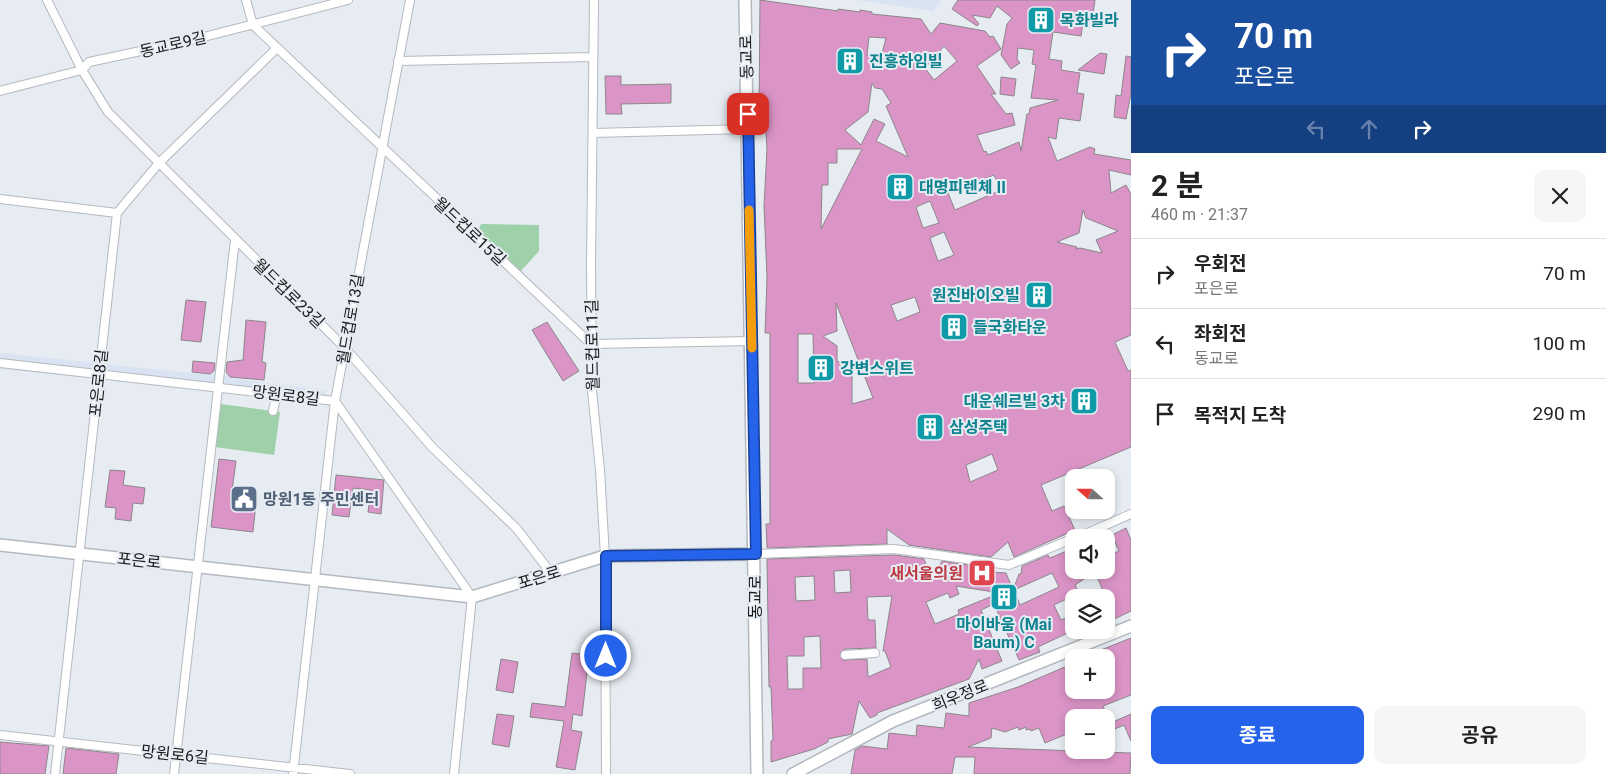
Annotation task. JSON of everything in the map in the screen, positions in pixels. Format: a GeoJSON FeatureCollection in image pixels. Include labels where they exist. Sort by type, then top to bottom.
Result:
{"type":"FeatureCollection","features":[{"type":"Feature","properties":{"kind":"street","name":"월드컵로23길"},"geometry":{"type":"LineString","coordinates":[[47,0],[82,70],[108,112],[345,348],[432,447],[517,529],[551,573]]}},
{"type":"Feature","properties":{"kind":"street"},"geometry":{"type":"LineString","coordinates":[[246,0],[253,26]]}},
{"type":"Feature","properties":{"kind":"street","name":"동교로9길"},"geometry":{"type":"LineString","coordinates":[[0,91],[82,70],[89,62],[253,26],[348,0]]}},
{"type":"Feature","properties":{"kind":"street","name":"월드컵로13길"},"geometry":{"type":"LineString","coordinates":[[293,771],[334,401],[410,0]]}},
{"type":"Feature","properties":{"kind":"street","name":"월드컵로11길"},"geometry":{"type":"LineString","coordinates":[[594,0],[592,391],[606,556],[606,774]]}},
{"type":"Feature","properties":{"kind":"street","name":"동교로"},"geometry":{"type":"LineString","coordinates":[[745,0],[756,554],[754,663],[757,774]]}},
{"type":"Feature","properties":{"kind":"street","name":"월드컵로15길"},"geometry":{"type":"LineString","coordinates":[[253,26],[592,344]]}},
{"type":"Feature","properties":{"kind":"street"},"geometry":{"type":"LineString","coordinates":[[0,199],[117,213],[159,163],[277,48]]}},
{"type":"Feature","properties":{"kind":"street"},"geometry":{"type":"LineString","coordinates":[[398,61],[593,57]]}},
{"type":"Feature","properties":{"kind":"street"},"geometry":{"type":"LineString","coordinates":[[593,134],[748,130]]}},
{"type":"Feature","properties":{"kind":"street","name":"포은로8길"},"geometry":{"type":"LineString","coordinates":[[55,774],[117,213]]}},
{"type":"Feature","properties":{"kind":"street"},"geometry":{"type":"LineString","coordinates":[[174,774],[196,566],[235,240]]}},
{"type":"Feature","properties":{"kind":"street"},"geometry":{"type":"LineString","coordinates":[[592,344],[752,341]]}},
{"type":"Feature","properties":{"kind":"street","name":"망원로8길"},"geometry":{"type":"LineString","coordinates":[[0,363],[334,401],[472,597]]}},
{"type":"Feature","properties":{"kind":"street"},"geometry":{"type":"LineString","coordinates":[[273,411],[277,394]]}},
{"type":"Feature","properties":{"kind":"street","name":"포은로"},"geometry":{"type":"LineString","coordinates":[[1096,529],[1131,514]]}},
{"type":"Feature","properties":{"kind":"street","name":"포은로"},"geometry":{"type":"LineString","coordinates":[[0,544],[472,597],[606,556],[756,554],[894,549],[1009,565],[1065,542]]}},
{"type":"Feature","properties":{"kind":"street"},"geometry":{"type":"LineString","coordinates":[[454,774],[472,597]]}},
{"type":"Feature","properties":{"kind":"street","name":"희우정로"},"geometry":{"type":"LineString","coordinates":[[793,774],[892,721],[1131,626]]}},
{"type":"Feature","properties":{"kind":"street"},"geometry":{"type":"LineString","coordinates":[[845,655],[875,653]]}},
{"type":"Feature","properties":{"kind":"street","name":"망원로6길"},"geometry":{"type":"LineString","coordinates":[[0,735],[176,755],[293,771],[350,774]]}},
{"type":"Feature","properties":{"kind":"shaded area"},"geometry":{"type":"Polygon","coordinates":[[[856,0],[942,0],[933,11],[856,0]]]}},
{"type":"Feature","properties":{"kind":"shaded area"},"geometry":{"type":"Polygon","coordinates":[[[0,353],[210,375],[216,372],[216,364],[224,365],[223,374],[230,378],[326,391],[325,401],[0,369],[0,353]]]}},
{"type":"Feature","properties":{"kind":"green space"},"geometry":{"type":"Polygon","coordinates":[[[481,224],[539,225],[539,251],[520,272],[478,232],[481,224]]]}},
{"type":"Feature","properties":{"kind":"green space"},"geometry":{"type":"Polygon","coordinates":[[[221,404],[280,412],[274,455],[215,447],[221,404]]]}},
{"type":"Feature","properties":{"kind":"building"},"geometry":{"type":"Polygon","coordinates":[[[760,0],[838,11],[838,9],[860,12],[860,10],[872,12],[872,14],[921,19],[931,34],[940,23],[985,31],[990,37],[993,36],[1001,49],[977,66],[996,94],[991,94],[1006,114],[1012,113],[1015,125],[977,135],[984,152],[986,151],[988,155],[1019,142],[1021,151],[1027,114],[1029,114],[1030,108],[1058,100],[1031,98],[1036,65],[1032,64],[1034,50],[1018,48],[1017,59],[1020,63],[1011,69],[1001,55],[1007,24],[1012,18],[997,6],[990,18],[972,15],[979,24],[977,26],[952,9],[958,0],[1095,0],[1093,14],[1088,13],[1086,23],[1083,23],[1081,36],[1053,32],[1049,59],[1062,61],[1061,70],[1080,73],[1077,93],[1084,94],[1080,121],[1059,118],[1056,139],[1048,137],[1057,161],[1090,147],[1095,149],[1094,154],[1131,160],[1131,175],[1109,170],[1111,193],[1126,185],[1131,194],[1131,335],[1115,342],[1128,371],[1131,370],[1131,447],[1079,469],[1065,469],[1065,475],[1041,485],[1052,511],[1064,506],[1065,519],[1070,519],[1075,529],[1065,529],[1065,534],[1014,557],[1008,542],[991,557],[909,545],[887,529],[887,544],[767,548],[766,524],[770,524],[770,333],[765,333],[767,278],[764,206],[767,149],[765,119],[759,118],[760,0]],[[869,37],[867,55],[881,57],[886,38],[869,37]],[[944,46],[925,68],[934,80],[957,61],[944,46]],[[872,83],[868,112],[845,130],[861,145],[874,119],[885,124],[876,141],[908,157],[886,106],[891,103],[882,89],[875,88],[872,83]],[[837,149],[837,163],[828,163],[828,185],[822,185],[821,229],[862,149],[837,149]],[[994,175],[948,193],[955,210],[1001,190],[994,175]],[[930,201],[916,207],[923,228],[939,223],[930,201]],[[1083,210],[1079,233],[1057,242],[1077,247],[1076,249],[1080,248],[1102,253],[1096,240],[1118,231],[1086,218],[1083,210]],[[944,232],[930,238],[938,261],[954,255],[944,232]],[[915,297],[891,305],[897,321],[920,312],[915,297]],[[836,303],[837,331],[823,336],[837,346],[837,362],[852,360],[852,404],[873,398],[836,303]],[[798,334],[798,383],[814,383],[813,334],[798,334]],[[992,454],[966,465],[970,482],[998,470],[992,454]]]}},
{"type":"Feature","properties":{"kind":"building"},"geometry":{"type":"Polygon","coordinates":[[[1100,53],[1107,54],[1104,74],[1078,70],[1100,53]]]}},
{"type":"Feature","properties":{"kind":"building"},"geometry":{"type":"Polygon","coordinates":[[[1126,56],[1131,57],[1131,93],[1126,119],[1114,117],[1116,95],[1121,96],[1126,56]]]}},
{"type":"Feature","properties":{"kind":"building"},"geometry":{"type":"Polygon","coordinates":[[[605,76],[621,76],[621,85],[671,84],[671,103],[621,104],[622,114],[606,114],[605,76]]]}},
{"type":"Feature","properties":{"kind":"building"},"geometry":{"type":"Polygon","coordinates":[[[1001,77],[1016,79],[1014,96],[1000,94],[1001,77]]]}},
{"type":"Feature","properties":{"kind":"building"},"geometry":{"type":"Polygon","coordinates":[[[186,300],[206,302],[201,342],[181,340],[186,300]]]}},
{"type":"Feature","properties":{"kind":"building"},"geometry":{"type":"Polygon","coordinates":[[[246,320],[266,322],[262,362],[266,363],[264,380],[230,377],[226,372],[227,362],[243,360],[246,320]]]}},
{"type":"Feature","properties":{"kind":"building"},"geometry":{"type":"Polygon","coordinates":[[[547,322],[579,371],[563,381],[532,330],[547,322]]]}},
{"type":"Feature","properties":{"kind":"building"},"geometry":{"type":"Polygon","coordinates":[[[193,361],[215,363],[214,371],[210,374],[192,372],[193,361]]]}},
{"type":"Feature","properties":{"kind":"building"},"geometry":{"type":"Polygon","coordinates":[[[219,459],[236,461],[232,491],[257,494],[253,532],[211,527],[219,459]]]}},
{"type":"Feature","properties":{"kind":"building"},"geometry":{"type":"Polygon","coordinates":[[[110,470],[125,471],[123,485],[145,488],[143,504],[133,503],[131,521],[115,519],[116,508],[105,507],[110,470]]]}},
{"type":"Feature","properties":{"kind":"building"},"geometry":{"type":"Polygon","coordinates":[[[336,475],[384,480],[381,514],[368,512],[371,490],[353,488],[349,517],[332,515],[336,475]]]}},
{"type":"Feature","properties":{"kind":"building"},"geometry":{"type":"Polygon","coordinates":[[[1126,528],[1131,540],[1131,611],[1115,619],[1115,589],[1102,589],[1098,579],[1115,579],[1115,553],[1119,551],[1115,542],[1115,534],[1126,528]]]}},
{"type":"Feature","properties":{"kind":"building"},"geometry":{"type":"Polygon","coordinates":[[[1065,552],[1065,579],[1084,579],[1075,585],[1077,589],[1065,589],[1065,600],[1054,605],[1061,620],[1065,618],[1065,634],[1038,647],[1040,652],[1019,660],[994,604],[981,610],[1002,661],[982,669],[979,659],[969,679],[877,713],[877,715],[870,718],[859,701],[852,734],[828,739],[828,742],[814,749],[771,762],[771,741],[773,740],[771,687],[769,687],[767,559],[894,555],[924,559],[932,579],[942,561],[986,568],[977,571],[1006,573],[1013,590],[1019,574],[1021,574],[1022,566],[1048,555],[1050,558],[1065,552]],[[850,570],[834,571],[835,593],[851,592],[850,570]],[[1052,573],[1014,590],[1020,605],[1059,587],[1052,573]],[[814,576],[795,577],[796,601],[815,600],[814,576]],[[956,586],[959,594],[950,598],[948,593],[926,602],[935,624],[959,614],[958,610],[1000,593],[956,586]],[[892,596],[867,597],[868,620],[875,620],[876,648],[845,649],[840,653],[843,660],[867,659],[868,677],[891,667],[885,651],[883,651],[892,596]],[[820,636],[804,637],[804,656],[787,656],[788,689],[803,689],[803,668],[821,668],[820,636]]]}},
{"type":"Feature","properties":{"kind":"building"},"geometry":{"type":"Polygon","coordinates":[[[1131,638],[1131,695],[1103,706],[1104,709],[1065,709],[1065,735],[1045,743],[1039,728],[1031,731],[1030,729],[1026,730],[1026,727],[1019,730],[1018,727],[1005,732],[992,728],[991,738],[968,747],[1065,751],[1065,759],[1115,759],[1115,752],[1131,753],[1130,774],[974,774],[975,757],[955,757],[952,774],[851,774],[855,750],[862,746],[887,749],[889,733],[916,736],[917,725],[944,728],[946,713],[969,716],[969,703],[1018,687],[1065,667],[1065,699],[1115,699],[1115,649],[1103,649],[1131,638]]]}},
{"type":"Feature","properties":{"kind":"building"},"geometry":{"type":"Polygon","coordinates":[[[572,653],[589,655],[582,716],[573,714],[571,730],[582,732],[575,770],[556,767],[564,721],[530,717],[532,703],[565,707],[572,653]]]}},
{"type":"Feature","properties":{"kind":"building"},"geometry":{"type":"Polygon","coordinates":[[[501,659],[518,662],[513,693],[496,690],[501,659]]]}},
{"type":"Feature","properties":{"kind":"building"},"geometry":{"type":"Polygon","coordinates":[[[497,714],[514,716],[509,747],[492,744],[497,714]]]}},
{"type":"Feature","properties":{"kind":"building"},"geometry":{"type":"Polygon","coordinates":[[[1131,714],[1131,741],[1124,725],[1115,729],[1115,721],[1131,714]]]}},
{"type":"Feature","properties":{"kind":"building"},"geometry":{"type":"Polygon","coordinates":[[[0,742],[49,746],[45,774],[0,774],[0,742]]]}},
{"type":"Feature","properties":{"kind":"building"},"geometry":{"type":"Polygon","coordinates":[[[66,748],[119,754],[116,774],[63,774],[66,748]]]}},
{"type":"Feature","properties":{"kind":"slow traffic"},"geometry":{"type":"LineString","coordinates":[[749,210],[752,348]]}},
{"type":"Feature","properties":{"kind":"place","name":"목화빌라"},"geometry":{"type":"Point","coordinates":[1041,20]}},
{"type":"Feature","properties":{"kind":"place","name":"진흥하임빌"},"geometry":{"type":"Point","coordinates":[850,61]}},
{"type":"Feature","properties":{"kind":"place","name":"대명피렌체 II"},"geometry":{"type":"Point","coordinates":[900,187]}},
{"type":"Feature","properties":{"kind":"place","name":"원진바이오빌"},"geometry":{"type":"Point","coordinates":[1039,295]}},
{"type":"Feature","properties":{"kind":"place","name":"들국화타운"},"geometry":{"type":"Point","coordinates":[954,327]}},
{"type":"Feature","properties":{"kind":"place","name":"강변스위트"},"geometry":{"type":"Point","coordinates":[821,368]}},
{"type":"Feature","properties":{"kind":"place","name":"대운쉐르빌 3차"},"geometry":{"type":"Point","coordinates":[1084,401]}},
{"type":"Feature","properties":{"kind":"place","name":"삼성주택"},"geometry":{"type":"Point","coordinates":[930,427]}},
{"type":"Feature","properties":{"kind":"place","name":"망원1동 주민센터"},"geometry":{"type":"Point","coordinates":[244,499]}},
{"type":"Feature","properties":{"kind":"place","name":"새서울의원"},"geometry":{"type":"Point","coordinates":[982,573]}},
{"type":"Feature","properties":{"kind":"place","name":"마이바움 (Mai Baum) C"},"geometry":{"type":"Point","coordinates":[1004,597]}},
{"type":"Feature","properties":{"kind":"route"},"geometry":{"type":"LineString","coordinates":[[606,656],[606,556],[756,554],[748,114]]}}]}
